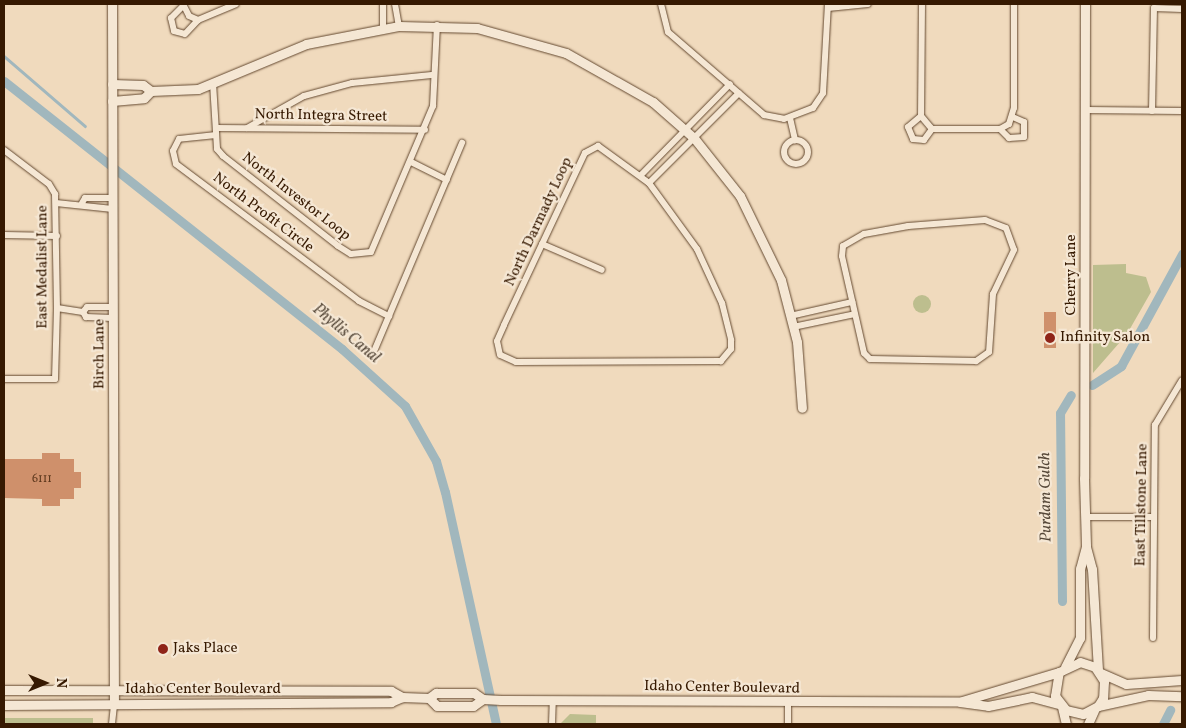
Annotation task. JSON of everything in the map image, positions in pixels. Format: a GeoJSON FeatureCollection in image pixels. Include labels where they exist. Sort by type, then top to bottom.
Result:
{"type":"FeatureCollection","features":[{"type":"Feature","properties":{"kind":"main road","name":"Birch Lane"},"geometry":{"type":"LineString","coordinates":[[112,4],[114,704]]}},
{"type":"Feature","properties":{"kind":"main road","name":"Cherry Lane"},"geometry":{"type":"LineString","coordinates":[[1085,4],[1085,517],[1086,547],[1092,569],[1099,672]]}},
{"type":"Feature","properties":{"kind":"main road"},"geometry":{"type":"LineString","coordinates":[[112,84],[143,85],[150,91],[198,89],[214,84],[306,44],[399,26],[437,25],[508,34],[566,53],[653,102],[694,138],[740,196],[762,236],[781,280],[793,327],[803,388],[802,408]]}},
{"type":"Feature","properties":{"kind":"main road"},"geometry":{"type":"LineString","coordinates":[[112,102],[144,98],[150,91]]}},
{"type":"Feature","properties":{"kind":"main road","name":"Cherry Lane"},"geometry":{"type":"LineString","coordinates":[[1062,669],[1080,638],[1080,570],[1086,547]]}},
{"type":"Feature","properties":{"kind":"main road"},"geometry":{"type":"LineString","coordinates":[[1066,724],[1054,688],[1062,669],[1080,662],[1126,684],[1182,680]]}},
{"type":"Feature","properties":{"kind":"main road","name":"Idaho Center Boulevard"},"geometry":{"type":"LineString","coordinates":[[960,702],[1062,669]]}},
{"type":"Feature","properties":{"kind":"main road"},"geometry":{"type":"LineString","coordinates":[[1088,724],[1105,690],[1099,672]]}},
{"type":"Feature","properties":{"kind":"main road","name":"Idaho Center Boulevard"},"geometry":{"type":"LineString","coordinates":[[4,690],[391,692],[402,697],[429,698],[436,693],[474,693],[483,699],[498,700],[788,703],[960,702],[988,706],[1032,697],[1061,706]]}},
{"type":"Feature","properties":{"kind":"main road"},"geometry":{"type":"LineString","coordinates":[[1061,706],[1074,713],[1148,695],[1182,696]]}},
{"type":"Feature","properties":{"kind":"main road","name":"Idaho Center Boulevard"},"geometry":{"type":"LineString","coordinates":[[4,705],[391,702],[402,697]]}},
{"type":"Feature","properties":{"kind":"main road","name":"Idaho Center Boulevard"},"geometry":{"type":"LineString","coordinates":[[429,698],[437,706],[473,706],[483,699]]}},
{"type":"Feature","properties":{"kind":"street"},"geometry":{"type":"LineString","coordinates":[[198,20],[189,16],[183,5],[171,18],[177,33],[185,34],[198,20],[236,4]]}},
{"type":"Feature","properties":{"kind":"street"},"geometry":{"type":"LineString","coordinates":[[383,4],[383,28]]}},
{"type":"Feature","properties":{"kind":"street"},"geometry":{"type":"LineString","coordinates":[[395,4],[399,26]]}},
{"type":"Feature","properties":{"kind":"street"},"geometry":{"type":"LineString","coordinates":[[661,4],[668,32],[764,115],[790,118],[812,108],[822,93],[828,6],[868,4]]}},
{"type":"Feature","properties":{"kind":"street"},"geometry":{"type":"LineString","coordinates":[[922,4],[922,116],[932,129]]}},
{"type":"Feature","properties":{"kind":"street"},"geometry":{"type":"LineString","coordinates":[[932,129],[1000,129],[1013,117],[1014,4]]}},
{"type":"Feature","properties":{"kind":"street"},"geometry":{"type":"LineString","coordinates":[[1152,111],[1154,8],[1182,9]]}},
{"type":"Feature","properties":{"kind":"street","name":"North Investor Loop"},"geometry":{"type":"LineString","coordinates":[[214,84],[216,149],[350,254],[371,252],[378,242],[425,130],[433,106],[432,75],[437,25]]}},
{"type":"Feature","properties":{"kind":"street"},"geometry":{"type":"LineString","coordinates":[[246,128],[304,96],[360,81],[432,75]]}},
{"type":"Feature","properties":{"kind":"street"},"geometry":{"type":"LineString","coordinates":[[641,175],[730,84]]}},
{"type":"Feature","properties":{"kind":"street"},"geometry":{"type":"LineString","coordinates":[[649,183],[740,93]]}},
{"type":"Feature","properties":{"kind":"street"},"geometry":{"type":"LineString","coordinates":[[1086,110],[1182,111]]}},
{"type":"Feature","properties":{"kind":"street"},"geometry":{"type":"LineString","coordinates":[[922,116],[908,127],[913,139],[924,140],[932,129]]}},
{"type":"Feature","properties":{"kind":"street"},"geometry":{"type":"LineString","coordinates":[[1000,129],[1009,138],[1024,136],[1026,125],[1013,117]]}},
{"type":"Feature","properties":{"kind":"street"},"geometry":{"type":"LineString","coordinates":[[790,118],[795,140]]}},
{"type":"Feature","properties":{"kind":"street","name":"North Integra Street"},"geometry":{"type":"LineString","coordinates":[[216,132],[246,128],[425,130]]}},
{"type":"Feature","properties":{"kind":"street","name":"North Profit Circle"},"geometry":{"type":"LineString","coordinates":[[216,132],[179,139],[173,150],[176,164],[359,301],[389,316]]}},
{"type":"Feature","properties":{"kind":"street"},"geometry":{"type":"LineString","coordinates":[[375,350],[462,143]]}},
{"type":"Feature","properties":{"kind":"street","name":"North Darmady Loop"},"geometry":{"type":"LineString","coordinates":[[598,146],[608,149],[649,183],[696,249],[722,303],[732,340],[731,349],[722,361],[508,360],[500,355],[497,341],[588,150],[598,146]]}},
{"type":"Feature","properties":{"kind":"street","name":"East Medalist Lane"},"geometry":{"type":"LineString","coordinates":[[4,150],[49,184],[56,203],[57,236],[55,379],[4,379]]}},
{"type":"Feature","properties":{"kind":"street"},"geometry":{"type":"LineString","coordinates":[[411,162],[447,180]]}},
{"type":"Feature","properties":{"kind":"street"},"geometry":{"type":"LineString","coordinates":[[82,203],[85,198],[113,198]]}},
{"type":"Feature","properties":{"kind":"street"},"geometry":{"type":"LineString","coordinates":[[56,203],[82,203]]}},
{"type":"Feature","properties":{"kind":"street"},"geometry":{"type":"LineString","coordinates":[[82,203],[85,208],[113,209]]}},
{"type":"Feature","properties":{"kind":"street"},"geometry":{"type":"LineString","coordinates":[[955,221],[998,223],[1010,234],[1012,258],[993,294],[992,345],[984,358],[870,359],[864,353],[852,302],[842,256],[843,246],[853,239],[908,226],[955,221]]}},
{"type":"Feature","properties":{"kind":"street"},"geometry":{"type":"LineString","coordinates":[[4,235],[57,236]]}},
{"type":"Feature","properties":{"kind":"street"},"geometry":{"type":"LineString","coordinates":[[542,244],[602,270]]}},
{"type":"Feature","properties":{"kind":"street"},"geometry":{"type":"LineString","coordinates":[[790,316],[852,302]]}},
{"type":"Feature","properties":{"kind":"street"},"geometry":{"type":"LineString","coordinates":[[83,312],[87,307],[113,307]]}},
{"type":"Feature","properties":{"kind":"street"},"geometry":{"type":"LineString","coordinates":[[57,308],[83,312],[86,317],[113,318]]}},
{"type":"Feature","properties":{"kind":"street"},"geometry":{"type":"LineString","coordinates":[[793,327],[855,314]]}},
{"type":"Feature","properties":{"kind":"street","name":"East Tillstone Lane"},"geometry":{"type":"LineString","coordinates":[[1153,638],[1155,425],[1182,380]]}},
{"type":"Feature","properties":{"kind":"street"},"geometry":{"type":"LineString","coordinates":[[1085,517],[1154,517]]}},
{"type":"Feature","properties":{"kind":"street"},"geometry":{"type":"LineString","coordinates":[[552,724],[553,700]]}},
{"type":"Feature","properties":{"kind":"street"},"geometry":{"type":"LineString","coordinates":[[788,703],[788,724]]}},
{"type":"Feature","properties":{"kind":"street"},"geometry":{"type":"LineString","coordinates":[[112,724],[114,704]]}},
{"type":"Feature","properties":{"kind":"green space"},"geometry":{"type":"Polygon","coordinates":[[[1126,264],[1126,273],[1146,277],[1151,292],[1127,334],[1093,373],[1093,265],[1126,264]]]}},
{"type":"Feature","properties":{"kind":"green space"},"geometry":{"type":"Polygon","coordinates":[[[922,295],[928,298],[931,304],[928,310],[922,313],[916,310],[913,304],[916,298],[922,295]]]}},
{"type":"Feature","properties":{"kind":"green space"},"geometry":{"type":"Polygon","coordinates":[[[570,714],[596,715],[596,724],[560,724],[570,714]]]}},
{"type":"Feature","properties":{"kind":"green space"},"geometry":{"type":"Polygon","coordinates":[[[4,718],[93,718],[93,724],[4,724],[4,718]]]}},
{"type":"Feature","properties":{"kind":"building","name":"Infinity Salon"},"geometry":{"type":"Polygon","coordinates":[[[1044,312],[1056,312],[1056,348],[1044,348],[1044,312]]]}},
{"type":"Feature","properties":{"kind":"building"},"geometry":{"type":"Polygon","coordinates":[[[42,453],[60,453],[60,459],[74,459],[74,472],[81,472],[81,488],[74,488],[74,499],[60,499],[60,506],[42,506],[42,499],[4,498],[4,459],[42,459],[42,453]]]}},
{"type":"Feature","properties":{"kind":"waterway"},"geometry":{"type":"LineString","coordinates":[[4,56],[85,126]]}},
{"type":"Feature","properties":{"kind":"waterway","name":"Phyllis Canal"},"geometry":{"type":"LineString","coordinates":[[4,81],[342,349],[405,406],[436,461],[445,492],[496,724]]}},
{"type":"Feature","properties":{"kind":"waterway","name":"Purdam Gulch"},"geometry":{"type":"LineString","coordinates":[[1092,385],[1121,366],[1182,254]]}},
{"type":"Feature","properties":{"kind":"waterway","name":"Purdam Gulch"},"geometry":{"type":"LineString","coordinates":[[1062,601],[1060,413],[1071,395]]}},
{"type":"Feature","properties":{"kind":"waterway"},"geometry":{"type":"LineString","coordinates":[[1163,724],[1170,710]]}},
{"type":"Feature","properties":{"kind":"place","name":"Infinity Salon"},"geometry":{"type":"Point","coordinates":[1050,338]}},
{"type":"Feature","properties":{"kind":"place","name":"Jaks Place"},"geometry":{"type":"Point","coordinates":[163,649]}}]}
